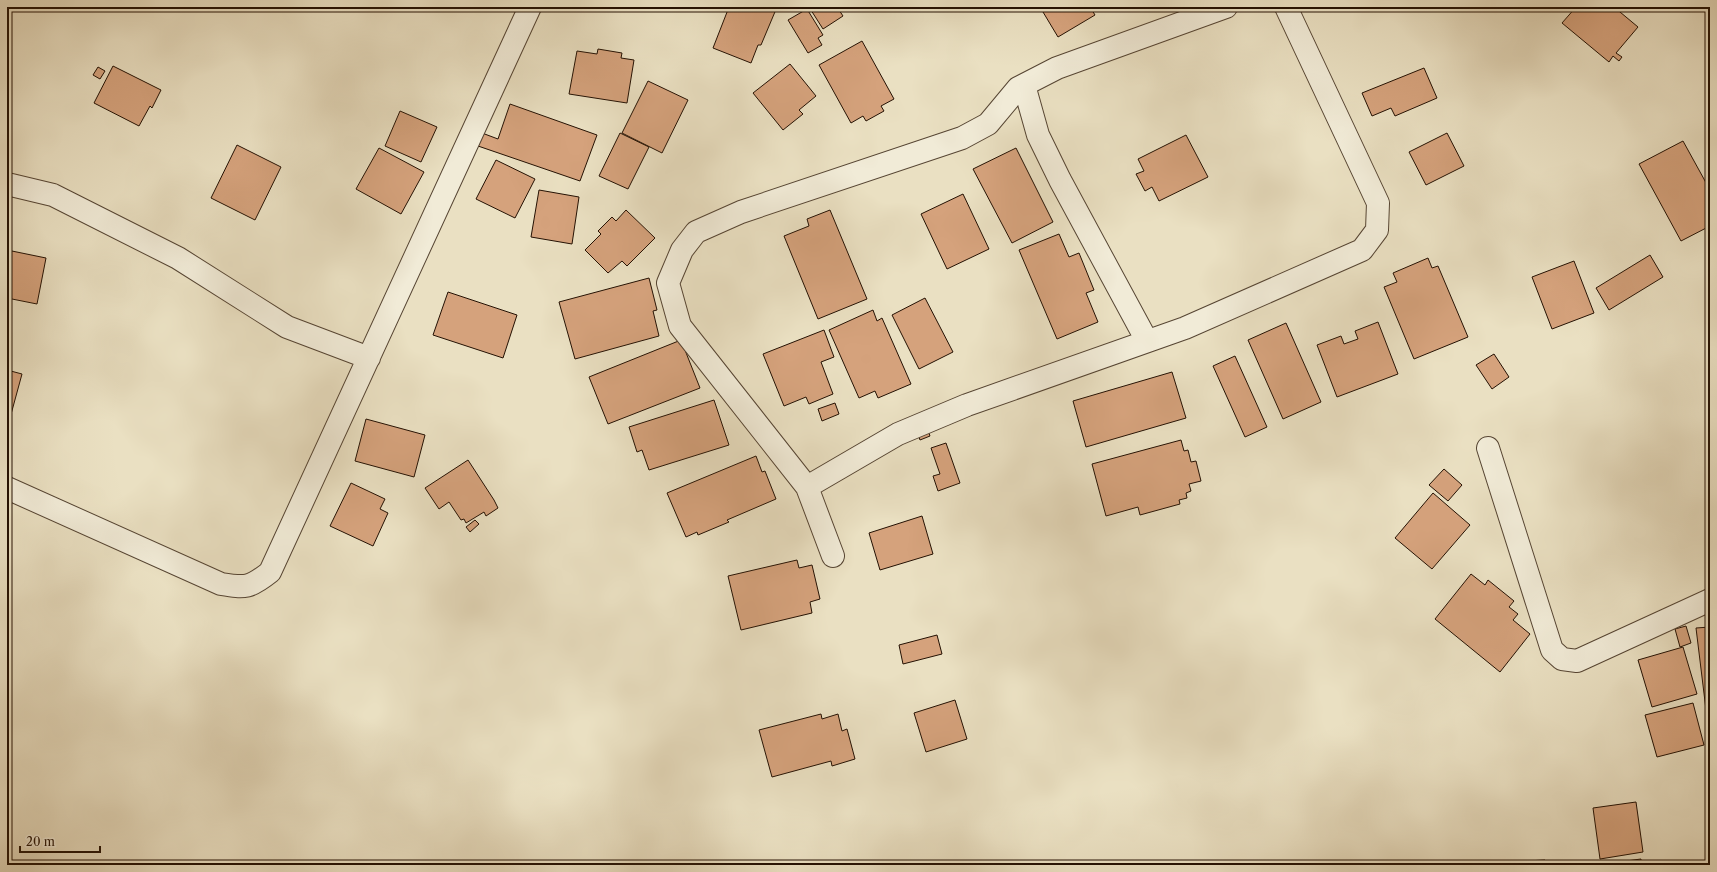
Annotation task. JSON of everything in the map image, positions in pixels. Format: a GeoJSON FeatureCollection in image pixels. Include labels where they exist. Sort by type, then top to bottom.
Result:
{"type":"FeatureCollection","features":[{"type":"Feature","properties":{"kind":"street"},"geometry":{"type":"LineString","coordinates":[[7,488],[221,584],[242,587],[256,584],[270,572],[530,7]]}},
{"type":"Feature","properties":{"kind":"street"},"geometry":{"type":"LineString","coordinates":[[833,556],[807,487],[680,326],[668,283],[682,250],[696,232],[740,212],[962,138],[988,124],[1018,88],[1057,68],[1226,7]]}},
{"type":"Feature","properties":{"kind":"street"},"geometry":{"type":"LineString","coordinates":[[807,487],[898,434],[967,405],[1185,328],[1362,250],[1376,230],[1378,203],[1286,7]]}},
{"type":"Feature","properties":{"kind":"street"},"geometry":{"type":"LineString","coordinates":[[1024,85],[1038,135],[1060,180],[1147,341]]}},
{"type":"Feature","properties":{"kind":"street"},"geometry":{"type":"LineString","coordinates":[[7,184],[53,195],[178,258],[287,327],[369,358]]}},
{"type":"Feature","properties":{"kind":"street"},"geometry":{"type":"LineString","coordinates":[[1488,448],[1552,650],[1562,659],[1577,661],[1710,600]]}},
{"type":"Feature","properties":{"kind":"building"},"geometry":{"type":"Polygon","coordinates":[[[729,7],[777,7],[761,45],[758,45],[751,63],[713,48],[729,7]]]}},
{"type":"Feature","properties":{"kind":"building"},"geometry":{"type":"Polygon","coordinates":[[[809,7],[837,7],[843,16],[823,29],[809,7]]]}},
{"type":"Feature","properties":{"kind":"building"},"geometry":{"type":"Polygon","coordinates":[[[1040,7],[1090,7],[1095,15],[1058,37],[1040,7]]]}},
{"type":"Feature","properties":{"kind":"building"},"geometry":{"type":"Polygon","coordinates":[[[1576,7],[1614,7],[1638,27],[1616,53],[1622,57],[1619,61],[1613,56],[1609,62],[1562,23],[1576,7]]]}},
{"type":"Feature","properties":{"kind":"building"},"geometry":{"type":"Polygon","coordinates":[[[807,9],[823,35],[818,38],[822,45],[808,53],[788,20],[807,9]]]}},
{"type":"Feature","properties":{"kind":"building"},"geometry":{"type":"Polygon","coordinates":[[[862,41],[894,99],[881,106],[884,111],[866,121],[863,116],[851,123],[819,65],[862,41]]]}},
{"type":"Feature","properties":{"kind":"building"},"geometry":{"type":"Polygon","coordinates":[[[598,49],[622,53],[621,58],[634,60],[627,103],[569,94],[577,51],[597,54],[598,49]]]}},
{"type":"Feature","properties":{"kind":"building"},"geometry":{"type":"Polygon","coordinates":[[[790,64],[816,96],[799,110],[803,114],[783,130],[753,93],[790,64]]]}},
{"type":"Feature","properties":{"kind":"building"},"geometry":{"type":"Polygon","coordinates":[[[113,66],[161,90],[152,108],[150,106],[139,126],[94,103],[113,66]]]}},
{"type":"Feature","properties":{"kind":"building"},"geometry":{"type":"Polygon","coordinates":[[[98,67],[105,71],[100,79],[93,75],[98,67]]]}},
{"type":"Feature","properties":{"kind":"building"},"geometry":{"type":"Polygon","coordinates":[[[1424,68],[1437,98],[1395,116],[1391,108],[1372,116],[1362,93],[1424,68]]]}},
{"type":"Feature","properties":{"kind":"building"},"geometry":{"type":"Polygon","coordinates":[[[648,81],[688,100],[662,153],[622,133],[648,81]]]}},
{"type":"Feature","properties":{"kind":"building"},"geometry":{"type":"Polygon","coordinates":[[[510,104],[597,135],[580,181],[478,146],[482,133],[498,139],[510,104]]]}},
{"type":"Feature","properties":{"kind":"building"},"geometry":{"type":"Polygon","coordinates":[[[400,111],[437,127],[421,162],[385,146],[400,111]]]}},
{"type":"Feature","properties":{"kind":"building"},"geometry":{"type":"Polygon","coordinates":[[[620,133],[649,147],[628,189],[599,176],[620,133]]]}},
{"type":"Feature","properties":{"kind":"building"},"geometry":{"type":"Polygon","coordinates":[[[1447,133],[1464,166],[1426,185],[1409,152],[1447,133]]]}},
{"type":"Feature","properties":{"kind":"building"},"geometry":{"type":"Polygon","coordinates":[[[1186,135],[1208,177],[1159,201],[1152,187],[1145,191],[1136,174],[1144,171],[1138,159],[1186,135]]]}},
{"type":"Feature","properties":{"kind":"building"},"geometry":{"type":"Polygon","coordinates":[[[1683,141],[1710,190],[1710,226],[1681,241],[1639,164],[1683,141]]]}},
{"type":"Feature","properties":{"kind":"building"},"geometry":{"type":"Polygon","coordinates":[[[237,145],[281,167],[255,220],[211,198],[237,145]]]}},
{"type":"Feature","properties":{"kind":"building"},"geometry":{"type":"Polygon","coordinates":[[[379,148],[424,172],[401,214],[356,189],[379,148]]]}},
{"type":"Feature","properties":{"kind":"building"},"geometry":{"type":"Polygon","coordinates":[[[1016,148],[1053,222],[1012,243],[973,169],[1016,148]]]}},
{"type":"Feature","properties":{"kind":"building"},"geometry":{"type":"Polygon","coordinates":[[[496,160],[535,179],[515,218],[476,199],[496,160]]]}},
{"type":"Feature","properties":{"kind":"building"},"geometry":{"type":"Polygon","coordinates":[[[539,190],[579,197],[572,244],[531,237],[539,190]]]}},
{"type":"Feature","properties":{"kind":"building"},"geometry":{"type":"Polygon","coordinates":[[[963,194],[989,249],[947,269],[921,214],[963,194]]]}},
{"type":"Feature","properties":{"kind":"building"},"geometry":{"type":"Polygon","coordinates":[[[626,210],[655,238],[627,266],[622,261],[608,273],[585,250],[601,234],[598,231],[612,217],[616,221],[626,210]]]}},
{"type":"Feature","properties":{"kind":"building"},"geometry":{"type":"Polygon","coordinates":[[[830,210],[867,299],[818,319],[784,236],[809,226],[807,219],[830,210]]]}},
{"type":"Feature","properties":{"kind":"building"},"geometry":{"type":"Polygon","coordinates":[[[1059,234],[1069,257],[1079,253],[1094,290],[1086,293],[1098,322],[1057,339],[1019,250],[1059,234]]]}},
{"type":"Feature","properties":{"kind":"building"},"geometry":{"type":"Polygon","coordinates":[[[7,250],[46,258],[37,304],[7,298],[7,250]]]}},
{"type":"Feature","properties":{"kind":"building"},"geometry":{"type":"Polygon","coordinates":[[[1650,255],[1663,277],[1609,310],[1596,288],[1650,255]]]}},
{"type":"Feature","properties":{"kind":"building"},"geometry":{"type":"Polygon","coordinates":[[[1428,258],[1432,268],[1438,266],[1468,337],[1414,359],[1384,287],[1397,282],[1393,273],[1428,258]]]}},
{"type":"Feature","properties":{"kind":"building"},"geometry":{"type":"Polygon","coordinates":[[[1574,261],[1594,313],[1552,329],[1532,277],[1574,261]]]}},
{"type":"Feature","properties":{"kind":"building"},"geometry":{"type":"Polygon","coordinates":[[[649,278],[657,310],[653,311],[659,336],[575,359],[559,302],[649,278]]]}},
{"type":"Feature","properties":{"kind":"building"},"geometry":{"type":"Polygon","coordinates":[[[448,292],[517,315],[503,358],[433,335],[448,292]]]}},
{"type":"Feature","properties":{"kind":"building"},"geometry":{"type":"Polygon","coordinates":[[[925,298],[953,352],[919,369],[892,315],[925,298]]]}},
{"type":"Feature","properties":{"kind":"building"},"geometry":{"type":"Polygon","coordinates":[[[873,310],[877,321],[882,318],[911,384],[878,398],[875,391],[859,398],[829,330],[873,310]]]}},
{"type":"Feature","properties":{"kind":"building"},"geometry":{"type":"Polygon","coordinates":[[[1378,322],[1398,374],[1337,397],[1317,345],[1341,336],[1344,344],[1358,339],[1355,331],[1378,322]]]}},
{"type":"Feature","properties":{"kind":"building"},"geometry":{"type":"Polygon","coordinates":[[[1286,323],[1321,402],[1283,419],[1248,340],[1286,323]]]}},
{"type":"Feature","properties":{"kind":"building"},"geometry":{"type":"Polygon","coordinates":[[[824,330],[834,357],[821,362],[833,394],[809,404],[806,397],[784,406],[763,354],[824,330]]]}},
{"type":"Feature","properties":{"kind":"building"},"geometry":{"type":"Polygon","coordinates":[[[681,340],[700,388],[608,424],[589,377],[681,340]]]}},
{"type":"Feature","properties":{"kind":"building"},"geometry":{"type":"Polygon","coordinates":[[[1494,354],[1509,377],[1492,389],[1476,365],[1494,354]]]}},
{"type":"Feature","properties":{"kind":"building"},"geometry":{"type":"Polygon","coordinates":[[[1235,356],[1267,427],[1245,437],[1213,366],[1235,356]]]}},
{"type":"Feature","properties":{"kind":"building"},"geometry":{"type":"Polygon","coordinates":[[[7,370],[22,374],[10,418],[7,417],[7,370]]]}},
{"type":"Feature","properties":{"kind":"building"},"geometry":{"type":"Polygon","coordinates":[[[1172,372],[1186,418],[1086,447],[1073,401],[1172,372]]]}},
{"type":"Feature","properties":{"kind":"building"},"geometry":{"type":"Polygon","coordinates":[[[714,400],[729,445],[649,470],[642,450],[637,452],[629,427],[714,400]]]}},
{"type":"Feature","properties":{"kind":"building"},"geometry":{"type":"Polygon","coordinates":[[[835,403],[839,414],[822,421],[818,409],[835,403]]]}},
{"type":"Feature","properties":{"kind":"building"},"geometry":{"type":"Polygon","coordinates":[[[366,419],[425,435],[414,477],[355,461],[366,419]]]}},
{"type":"Feature","properties":{"kind":"building"},"geometry":{"type":"Polygon","coordinates":[[[927,428],[930,436],[920,440],[917,432],[927,428]]]}},
{"type":"Feature","properties":{"kind":"building"},"geometry":{"type":"Polygon","coordinates":[[[1181,440],[1184,451],[1188,450],[1191,462],[1196,461],[1201,481],[1189,484],[1191,491],[1186,493],[1187,498],[1179,500],[1180,504],[1140,515],[1138,507],[1106,516],[1092,464],[1181,440]]]}},
{"type":"Feature","properties":{"kind":"building"},"geometry":{"type":"Polygon","coordinates":[[[946,443],[960,483],[938,491],[933,476],[940,474],[931,448],[946,443]]]}},
{"type":"Feature","properties":{"kind":"building"},"geometry":{"type":"Polygon","coordinates":[[[756,456],[762,472],[765,471],[776,499],[727,520],[729,522],[698,535],[697,532],[686,537],[667,493],[756,456]]]}},
{"type":"Feature","properties":{"kind":"building"},"geometry":{"type":"Polygon","coordinates":[[[468,460],[498,508],[486,516],[484,512],[466,523],[464,519],[461,520],[449,502],[439,509],[425,488],[468,460]]]}},
{"type":"Feature","properties":{"kind":"building"},"geometry":{"type":"Polygon","coordinates":[[[1444,469],[1462,485],[1448,501],[1429,485],[1444,469]]]}},
{"type":"Feature","properties":{"kind":"building"},"geometry":{"type":"Polygon","coordinates":[[[351,483],[385,499],[380,509],[388,513],[373,546],[330,526],[351,483]]]}},
{"type":"Feature","properties":{"kind":"building"},"geometry":{"type":"Polygon","coordinates":[[[1433,493],[1470,525],[1432,569],[1395,538],[1433,493]]]}},
{"type":"Feature","properties":{"kind":"building"},"geometry":{"type":"Polygon","coordinates":[[[922,516],[933,554],[880,570],[869,533],[922,516]]]}},
{"type":"Feature","properties":{"kind":"building"},"geometry":{"type":"Polygon","coordinates":[[[475,520],[479,524],[470,532],[466,527],[475,520]]]}},
{"type":"Feature","properties":{"kind":"building"},"geometry":{"type":"Polygon","coordinates":[[[797,560],[799,568],[812,565],[820,599],[810,602],[812,613],[741,630],[728,576],[797,560]]]}},
{"type":"Feature","properties":{"kind":"building"},"geometry":{"type":"Polygon","coordinates":[[[1471,574],[1485,585],[1488,580],[1514,601],[1509,607],[1518,614],[1513,620],[1530,634],[1500,672],[1435,619],[1471,574]]]}},
{"type":"Feature","properties":{"kind":"building"},"geometry":{"type":"Polygon","coordinates":[[[1686,626],[1691,643],[1680,647],[1675,629],[1686,626]]]}},
{"type":"Feature","properties":{"kind":"building"},"geometry":{"type":"Polygon","coordinates":[[[1710,627],[1710,717],[1707,718],[1696,628],[1710,627]]]}},
{"type":"Feature","properties":{"kind":"building"},"geometry":{"type":"Polygon","coordinates":[[[937,635],[942,654],[903,664],[899,645],[937,635]]]}},
{"type":"Feature","properties":{"kind":"building"},"geometry":{"type":"Polygon","coordinates":[[[1683,647],[1697,694],[1652,707],[1638,660],[1683,647]]]}},
{"type":"Feature","properties":{"kind":"building"},"geometry":{"type":"Polygon","coordinates":[[[955,700],[967,739],[926,752],[914,713],[955,700]]]}},
{"type":"Feature","properties":{"kind":"building"},"geometry":{"type":"Polygon","coordinates":[[[1693,703],[1704,745],[1657,757],[1645,715],[1693,703]]]}},
{"type":"Feature","properties":{"kind":"building"},"geometry":{"type":"Polygon","coordinates":[[[821,714],[822,719],[838,714],[842,731],[847,729],[855,759],[832,766],[831,761],[772,777],[759,730],[821,714]]]}},
{"type":"Feature","properties":{"kind":"building"},"geometry":{"type":"Polygon","coordinates":[[[1636,802],[1643,852],[1600,859],[1593,808],[1636,802]]]}},
{"type":"Feature","properties":{"kind":"building"},"geometry":{"type":"Polygon","coordinates":[[[1641,859],[1641,865],[1603,865],[1603,864],[1641,859]]]}},
{"type":"Feature","properties":{"kind":"building"},"geometry":{"type":"Polygon","coordinates":[[[1545,860],[1545,865],[1506,865],[1506,862],[1545,860]]]}}]}
